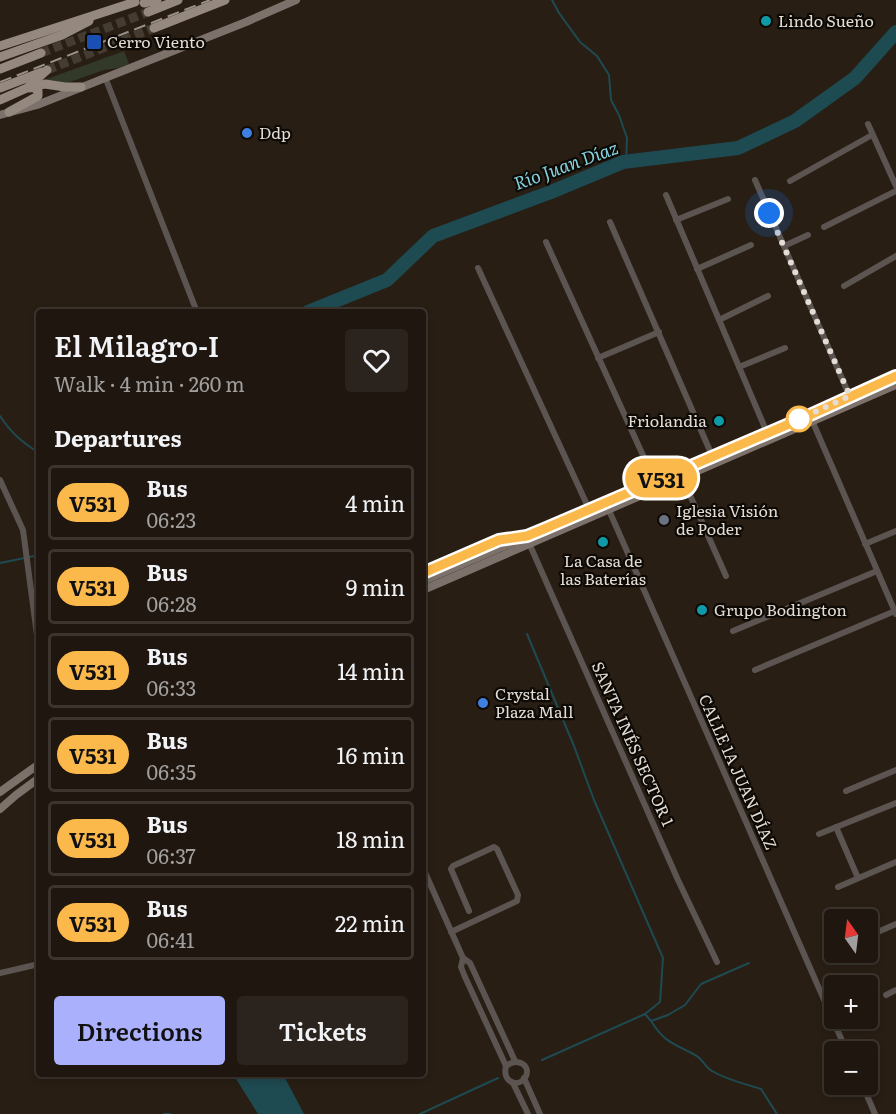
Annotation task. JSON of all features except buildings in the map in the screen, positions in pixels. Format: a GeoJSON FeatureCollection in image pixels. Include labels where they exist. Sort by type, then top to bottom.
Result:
{"type":"FeatureCollection","features":[{"type":"Feature","properties":{"kind":"main road"},"geometry":{"type":"LineString","coordinates":[[141,5],[157,0]]}},
{"type":"Feature","properties":{"kind":"main road"},"geometry":{"type":"LineString","coordinates":[[0,46],[122,7],[178,0]]}},
{"type":"Feature","properties":{"kind":"main road"},"geometry":{"type":"LineString","coordinates":[[154,28],[225,0]]}},
{"type":"Feature","properties":{"kind":"main road"},"geometry":{"type":"LineString","coordinates":[[4,114],[37,105],[296,0]]}},
{"type":"Feature","properties":{"kind":"main road"},"geometry":{"type":"LineString","coordinates":[[0,57],[62,35],[98,14]]}},
{"type":"Feature","properties":{"kind":"main road"},"geometry":{"type":"LineString","coordinates":[[0,69],[41,53]]}},
{"type":"Feature","properties":{"kind":"main road"},"geometry":{"type":"LineString","coordinates":[[0,88],[47,70],[26,89],[0,100]]}},
{"type":"Feature","properties":{"kind":"main road"},"geometry":{"type":"LineString","coordinates":[[0,94],[45,84],[81,87]]}},
{"type":"Feature","properties":{"kind":"main road"},"geometry":{"type":"LineString","coordinates":[[4,114],[38,96],[38,91],[26,89]]}},
{"type":"Feature","properties":{"kind":"main road"},"geometry":{"type":"LineString","coordinates":[[426,580],[528,540],[894,384]]}},
{"type":"Feature","properties":{"kind":"main road"},"geometry":{"type":"LineString","coordinates":[[426,589],[589,509],[607,506]]}},
{"type":"Feature","properties":{"kind":"main road"},"geometry":{"type":"LineString","coordinates":[[0,792],[36,766]]}},
{"type":"Feature","properties":{"kind":"main road"},"geometry":{"type":"LineString","coordinates":[[0,809],[36,780]]}},
{"type":"Feature","properties":{"kind":"street"},"geometry":{"type":"LineString","coordinates":[[105,77],[196,309]]}},
{"type":"Feature","properties":{"kind":"street"},"geometry":{"type":"LineString","coordinates":[[868,124],[896,186]]}},
{"type":"Feature","properties":{"kind":"street"},"geometry":{"type":"LineString","coordinates":[[789,181],[872,135]]}},
{"type":"Feature","properties":{"kind":"street"},"geometry":{"type":"LineString","coordinates":[[754,180],[852,400]]}},
{"type":"Feature","properties":{"kind":"street"},"geometry":{"type":"LineString","coordinates":[[824,227],[896,191]]}},
{"type":"Feature","properties":{"kind":"street"},"geometry":{"type":"LineString","coordinates":[[666,195],[768,436]]}},
{"type":"Feature","properties":{"kind":"street"},"geometry":{"type":"LineString","coordinates":[[676,220],[728,199]]}},
{"type":"Feature","properties":{"kind":"street"},"geometry":{"type":"LineString","coordinates":[[610,222],[714,460]]}},
{"type":"Feature","properties":{"kind":"street"},"geometry":{"type":"LineString","coordinates":[[784,246],[808,235]]}},
{"type":"Feature","properties":{"kind":"street"},"geometry":{"type":"LineString","coordinates":[[546,242],[656,485]]}},
{"type":"Feature","properties":{"kind":"street"},"geometry":{"type":"LineString","coordinates":[[697,269],[752,245]]}},
{"type":"Feature","properties":{"kind":"street"},"geometry":{"type":"LineString","coordinates":[[844,286],[896,256]]}},
{"type":"Feature","properties":{"kind":"street"},"geometry":{"type":"LineString","coordinates":[[478,268],[589,509]]}},
{"type":"Feature","properties":{"kind":"street"},"geometry":{"type":"LineString","coordinates":[[719,320],[768,296]]}},
{"type":"Feature","properties":{"kind":"street"},"geometry":{"type":"LineString","coordinates":[[598,358],[659,332]]}},
{"type":"Feature","properties":{"kind":"street"},"geometry":{"type":"LineString","coordinates":[[739,367],[785,348]]}},
{"type":"Feature","properties":{"kind":"street"},"geometry":{"type":"LineString","coordinates":[[755,670],[895,612],[811,418]]}},
{"type":"Feature","properties":{"kind":"street"},"geometry":{"type":"LineString","coordinates":[[681,474],[726,576]]}},
{"type":"Feature","properties":{"kind":"street"},"geometry":{"type":"LineString","coordinates":[[0,480],[23,530],[36,625]]}},
{"type":"Feature","properties":{"kind":"street","name":"CALLE 1A JUAN DÍAZ"},"geometry":{"type":"LineString","coordinates":[[607,506],[842,1041]]}},
{"type":"Feature","properties":{"kind":"street"},"geometry":{"type":"LineString","coordinates":[[865,544],[896,531]]}},
{"type":"Feature","properties":{"kind":"street","name":"SANTA INÉS SECTOR 1"},"geometry":{"type":"LineString","coordinates":[[528,540],[678,880],[717,962]]}},
{"type":"Feature","properties":{"kind":"street"},"geometry":{"type":"LineString","coordinates":[[733,631],[877,571]]}},
{"type":"Feature","properties":{"kind":"street"},"geometry":{"type":"LineString","coordinates":[[846,791],[896,770]]}},
{"type":"Feature","properties":{"kind":"street"},"geometry":{"type":"LineString","coordinates":[[819,834],[896,803]]}},
{"type":"Feature","properties":{"kind":"street"},"geometry":{"type":"LineString","coordinates":[[837,827],[858,878]]}},
{"type":"Feature","properties":{"kind":"street"},"geometry":{"type":"LineString","coordinates":[[451,932],[517,901],[518,895],[494,847],[451,869],[468,911]]}},
{"type":"Feature","properties":{"kind":"street"},"geometry":{"type":"LineString","coordinates":[[838,887],[896,862]]}},
{"type":"Feature","properties":{"kind":"street"},"geometry":{"type":"LineString","coordinates":[[426,875],[463,958],[470,963],[516,1061],[525,1067],[524,1078],[513,1083]]}},
{"type":"Feature","properties":{"kind":"street"},"geometry":{"type":"LineString","coordinates":[[878,932],[896,924]]}},
{"type":"Feature","properties":{"kind":"street"},"geometry":{"type":"LineString","coordinates":[[463,958],[461,967],[506,1066],[505,1075],[513,1083],[528,1114]]}},
{"type":"Feature","properties":{"kind":"street"},"geometry":{"type":"LineString","coordinates":[[0,973],[36,965]]}},
{"type":"Feature","properties":{"kind":"street"},"geometry":{"type":"LineString","coordinates":[[886,995],[896,990]]}},
{"type":"Feature","properties":{"kind":"street"},"geometry":{"type":"LineString","coordinates":[[506,1066],[516,1061]]}},
{"type":"Feature","properties":{"kind":"street"},"geometry":{"type":"LineString","coordinates":[[524,1078],[540,1114]]}},
{"type":"Feature","properties":{"kind":"street"},"geometry":{"type":"LineString","coordinates":[[867,1095],[875,1114]]}},
{"type":"Feature","properties":{"kind":"green space"},"geometry":{"type":"Polygon","coordinates":[[[124,51],[129,64],[118,68],[104,70],[64,84],[44,80],[124,51]]]}},
{"type":"Feature","properties":{"kind":"water"},"geometry":{"type":"Polygon","coordinates":[[[235,1077],[285,1077],[304,1114],[258,1114],[235,1077]]]}},
{"type":"Feature","properties":{"kind":"waterway"},"geometry":{"type":"LineString","coordinates":[[552,0],[580,42],[597,56],[609,75],[611,100],[627,138],[626,162]]}},
{"type":"Feature","properties":{"kind":"waterway","name":"Río Juan Díaz"},"geometry":{"type":"LineString","coordinates":[[315,309],[387,280],[433,236],[551,192],[623,162],[738,148],[795,121],[855,78],[896,32]]}},
{"type":"Feature","properties":{"kind":"waterway"},"geometry":{"type":"LineString","coordinates":[[0,416],[17,437],[36,451]]}},
{"type":"Feature","properties":{"kind":"waterway"},"geometry":{"type":"LineString","coordinates":[[0,563],[36,556]]}},
{"type":"Feature","properties":{"kind":"waterway"},"geometry":{"type":"LineString","coordinates":[[527,634],[594,800],[663,958],[660,1002],[645,1014],[542,1060]]}},
{"type":"Feature","properties":{"kind":"waterway"},"geometry":{"type":"LineString","coordinates":[[645,1014],[651,1021],[668,1015],[685,1005],[701,984],[749,963]]}},
{"type":"Feature","properties":{"kind":"waterway"},"geometry":{"type":"LineString","coordinates":[[651,1021],[665,1038],[697,1056],[712,1071],[761,1089],[777,1114]]}},
{"type":"Feature","properties":{"kind":"waterway"},"geometry":{"type":"LineString","coordinates":[[420,1114],[498,1078]]}},
{"type":"Feature","properties":{"kind":"waterway"},"geometry":{"type":"LineString","coordinates":[[164,1114],[170,1114]]}},
{"type":"Feature","properties":{"kind":"tunnel"},"geometry":{"type":"LineString","coordinates":[[41,53],[148,12]]}},
{"type":"Feature","properties":{"kind":"tunnel"},"geometry":{"type":"LineString","coordinates":[[47,70],[154,28]]}},
{"type":"Feature","properties":{"kind":"railway"},"geometry":{"type":"LineString","coordinates":[[0,82],[210,0]]}},
{"type":"Feature","properties":{"kind":"bus line","name":"V531"},"geometry":{"type":"LineString","coordinates":[[426,572],[499,540],[527,536],[544,529],[896,376]]}},
{"type":"Feature","properties":{"kind":"place","name":"Lindo Sueño"},"geometry":{"type":"Point","coordinates":[766,21]}},
{"type":"Feature","properties":{"kind":"place","name":"Cerro Viento"},"geometry":{"type":"Point","coordinates":[94,42]}},
{"type":"Feature","properties":{"kind":"place","name":"Ddp"},"geometry":{"type":"Point","coordinates":[247,133]}},
{"type":"Feature","properties":{"kind":"place","name":"Friolandia"},"geometry":{"type":"Point","coordinates":[719,421]}},
{"type":"Feature","properties":{"kind":"place","name":"Iglesia Visión de Poder"},"geometry":{"type":"Point","coordinates":[664,520]}},
{"type":"Feature","properties":{"kind":"place","name":"La Casa de las Baterías"},"geometry":{"type":"Point","coordinates":[603,542]}},
{"type":"Feature","properties":{"kind":"place","name":"Grupo Bodington"},"geometry":{"type":"Point","coordinates":[702,610]}},
{"type":"Feature","properties":{"kind":"place","name":"Crystal Plaza Mall"},"geometry":{"type":"Point","coordinates":[483,703]}},
{"type":"Feature","properties":{"kind":"route"},"geometry":{"type":"LineString","coordinates":[[769,213],[850,396],[788,424],[799,419]]}}]}
